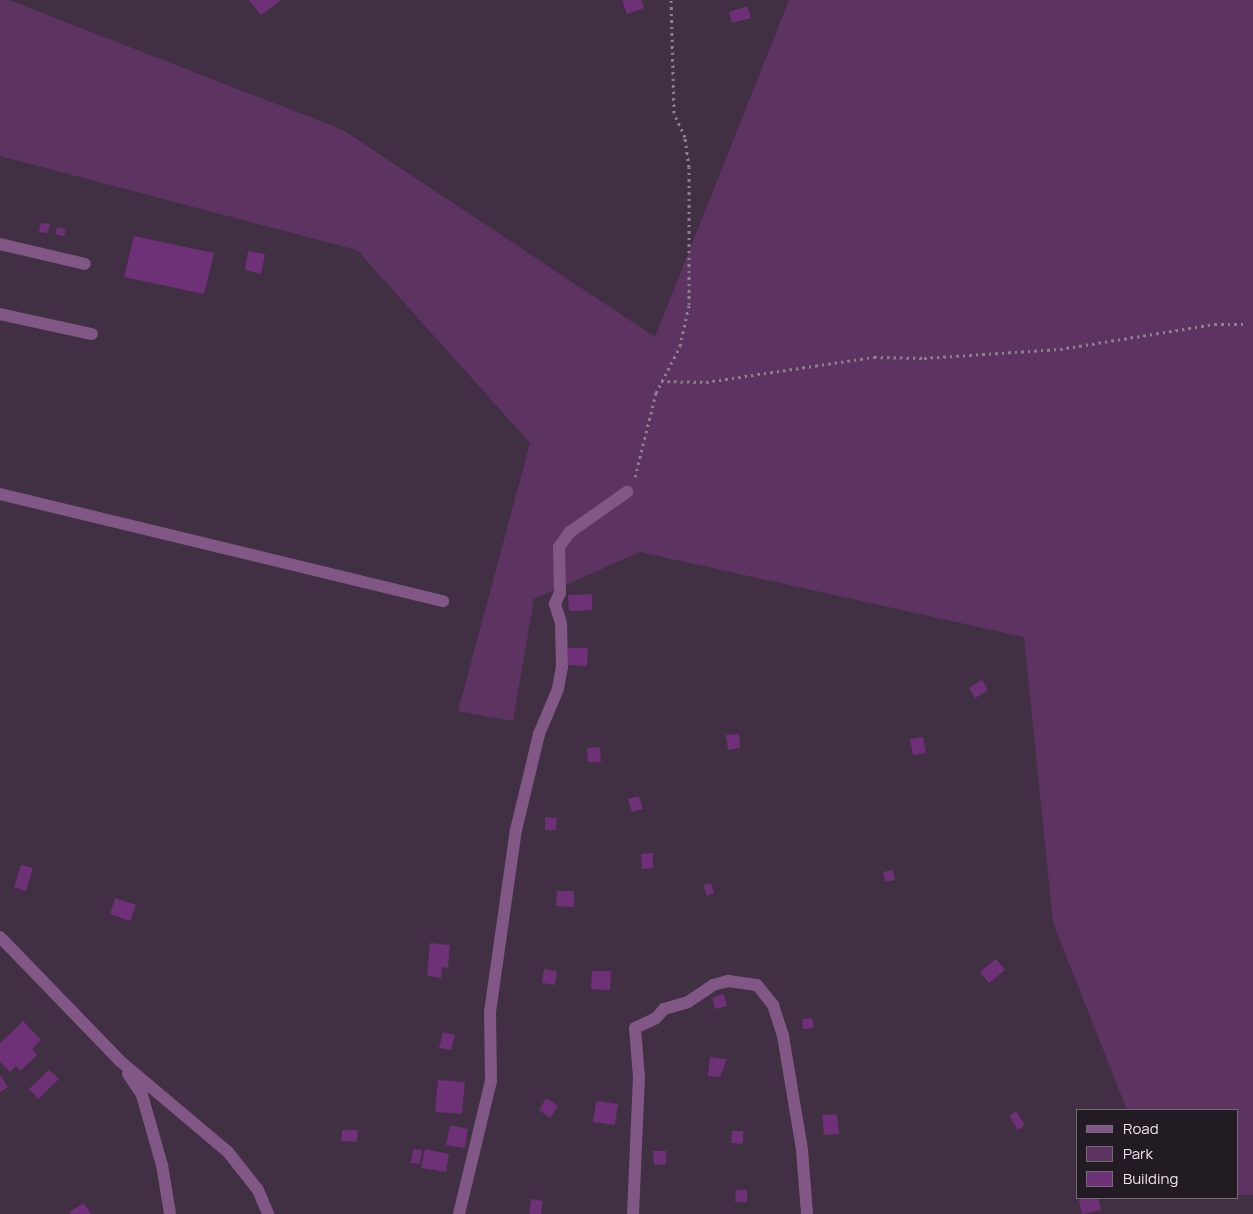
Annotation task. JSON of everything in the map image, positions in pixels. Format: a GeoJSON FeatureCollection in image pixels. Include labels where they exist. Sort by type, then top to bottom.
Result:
{"type":"FeatureCollection","features":[{"type":"Feature","properties":{"kind":"street"},"geometry":{"type":"LineString","coordinates":[[0,244],[85,264]]}},
{"type":"Feature","properties":{"kind":"street"},"geometry":{"type":"LineString","coordinates":[[0,314],[92,334]]}},
{"type":"Feature","properties":{"kind":"street"},"geometry":{"type":"LineString","coordinates":[[459,1214],[491,1081],[490,1012],[516,830],[539,734],[558,689],[562,668],[561,623],[556,604],[560,593],[559,547],[570,532],[626,492]]}},
{"type":"Feature","properties":{"kind":"street"},"geometry":{"type":"LineString","coordinates":[[0,494],[443,600]]}},
{"type":"Feature","properties":{"kind":"street"},"geometry":{"type":"LineString","coordinates":[[0,937],[120,1061],[228,1152],[258,1190],[268,1214]]}},
{"type":"Feature","properties":{"kind":"street"},"geometry":{"type":"LineString","coordinates":[[633,1214],[639,1077],[635,1028],[656,1018],[664,1010],[688,1002],[714,985],[728,981],[758,985],[773,1005],[783,1036],[802,1150],[806,1214]]}},
{"type":"Feature","properties":{"kind":"street"},"geometry":{"type":"LineString","coordinates":[[120,1061],[142,1095],[162,1165],[170,1214]]}},
{"type":"Feature","properties":{"kind":"path"},"geometry":{"type":"LineString","coordinates":[[626,492],[638,468],[661,381],[680,346],[689,306],[689,166],[685,137],[674,113],[671,0]]}},
{"type":"Feature","properties":{"kind":"path"},"geometry":{"type":"LineString","coordinates":[[661,381],[706,382],[874,357],[924,358],[1060,349],[1215,324],[1245,324]]}},
{"type":"Feature","properties":{"kind":"green space"},"geometry":{"type":"Polygon","coordinates":[[[0,0],[9,0],[343,130],[655,337],[789,0],[1253,0],[1253,1195],[1238,1195],[1238,1109],[1127,1109],[1053,923],[1024,637],[640,552],[534,599],[513,721],[458,711],[530,443],[357,250],[0,156],[0,0]]]}},
{"type":"Feature","properties":{"kind":"building"},"geometry":{"type":"Polygon","coordinates":[[[249,0],[281,0],[261,15],[249,0]]]}},
{"type":"Feature","properties":{"kind":"building"},"geometry":{"type":"Polygon","coordinates":[[[622,0],[641,0],[644,8],[627,14],[622,0]]]}},
{"type":"Feature","properties":{"kind":"building"},"geometry":{"type":"Polygon","coordinates":[[[747,6],[751,18],[732,23],[729,12],[747,6]]]}},
{"type":"Feature","properties":{"kind":"building"},"geometry":{"type":"Polygon","coordinates":[[[41,223],[50,224],[48,233],[39,232],[41,223]]]}},
{"type":"Feature","properties":{"kind":"building"},"geometry":{"type":"Polygon","coordinates":[[[57,227],[66,229],[64,236],[55,234],[57,227]]]}},
{"type":"Feature","properties":{"kind":"building"},"geometry":{"type":"Polygon","coordinates":[[[134,236],[214,253],[204,294],[124,277],[134,236]]]}},
{"type":"Feature","properties":{"kind":"building"},"geometry":{"type":"Polygon","coordinates":[[[248,251],[265,254],[261,274],[245,270],[248,251]]]}},
{"type":"Feature","properties":{"kind":"building"},"geometry":{"type":"Polygon","coordinates":[[[592,594],[592,610],[569,611],[568,595],[592,594]]]}},
{"type":"Feature","properties":{"kind":"building"},"geometry":{"type":"Polygon","coordinates":[[[568,648],[588,648],[587,666],[568,665],[568,648]]]}},
{"type":"Feature","properties":{"kind":"building"},"geometry":{"type":"Polygon","coordinates":[[[982,680],[988,690],[975,698],[969,688],[982,680]]]}},
{"type":"Feature","properties":{"kind":"building"},"geometry":{"type":"Polygon","coordinates":[[[739,734],[740,748],[728,750],[726,735],[739,734]]]}},
{"type":"Feature","properties":{"kind":"building"},"geometry":{"type":"Polygon","coordinates":[[[923,737],[926,753],[913,755],[910,739],[923,737]]]}},
{"type":"Feature","properties":{"kind":"building"},"geometry":{"type":"Polygon","coordinates":[[[600,747],[601,762],[588,762],[587,748],[600,747]]]}},
{"type":"Feature","properties":{"kind":"building"},"geometry":{"type":"Polygon","coordinates":[[[639,796],[643,809],[632,812],[628,799],[639,796]]]}},
{"type":"Feature","properties":{"kind":"building"},"geometry":{"type":"Polygon","coordinates":[[[545,817],[557,818],[556,830],[545,830],[545,817]]]}},
{"type":"Feature","properties":{"kind":"building"},"geometry":{"type":"Polygon","coordinates":[[[653,853],[653,868],[642,869],[641,854],[653,853]]]}},
{"type":"Feature","properties":{"kind":"building"},"geometry":{"type":"Polygon","coordinates":[[[21,865],[33,868],[26,891],[14,887],[21,865]]]}},
{"type":"Feature","properties":{"kind":"building"},"geometry":{"type":"Polygon","coordinates":[[[893,870],[895,880],[885,882],[883,872],[893,870]]]}},
{"type":"Feature","properties":{"kind":"building"},"geometry":{"type":"Polygon","coordinates":[[[711,883],[714,893],[707,896],[703,885],[711,883]]]}},
{"type":"Feature","properties":{"kind":"building"},"geometry":{"type":"Polygon","coordinates":[[[557,891],[574,891],[574,907],[556,906],[557,891]]]}},
{"type":"Feature","properties":{"kind":"building"},"geometry":{"type":"Polygon","coordinates":[[[115,898],[136,905],[130,921],[110,914],[115,898]]]}},
{"type":"Feature","properties":{"kind":"building"},"geometry":{"type":"Polygon","coordinates":[[[430,943],[450,945],[448,968],[442,967],[441,978],[427,976],[430,943]]]}},
{"type":"Feature","properties":{"kind":"building"},"geometry":{"type":"Polygon","coordinates":[[[996,959],[1005,970],[989,983],[980,972],[996,959]]]}},
{"type":"Feature","properties":{"kind":"building"},"geometry":{"type":"Polygon","coordinates":[[[544,969],[557,971],[555,985],[542,983],[544,969]]]}},
{"type":"Feature","properties":{"kind":"building"},"geometry":{"type":"Polygon","coordinates":[[[592,971],[611,971],[610,990],[591,989],[592,971]]]}},
{"type":"Feature","properties":{"kind":"building"},"geometry":{"type":"Polygon","coordinates":[[[724,994],[727,1006],[715,1009],[712,998],[724,994]]]}},
{"type":"Feature","properties":{"kind":"building"},"geometry":{"type":"Polygon","coordinates":[[[812,1018],[814,1028],[803,1029],[802,1019],[812,1018]]]}},
{"type":"Feature","properties":{"kind":"building"},"geometry":{"type":"Polygon","coordinates":[[[23,1021],[41,1040],[32,1049],[37,1055],[20,1071],[16,1066],[10,1072],[0,1062],[0,1043],[23,1021]]]}},
{"type":"Feature","properties":{"kind":"building"},"geometry":{"type":"Polygon","coordinates":[[[443,1032],[455,1035],[451,1050],[439,1048],[443,1032]]]}},
{"type":"Feature","properties":{"kind":"building"},"geometry":{"type":"Polygon","coordinates":[[[710,1057],[727,1059],[720,1077],[708,1076],[710,1057]]]}},
{"type":"Feature","properties":{"kind":"building"},"geometry":{"type":"Polygon","coordinates":[[[49,1070],[59,1079],[38,1099],[29,1089],[49,1070]]]}},
{"type":"Feature","properties":{"kind":"building"},"geometry":{"type":"Polygon","coordinates":[[[0,1075],[8,1087],[0,1092],[0,1075]]]}},
{"type":"Feature","properties":{"kind":"building"},"geometry":{"type":"Polygon","coordinates":[[[438,1080],[465,1082],[462,1114],[435,1112],[438,1080]]]}},
{"type":"Feature","properties":{"kind":"building"},"geometry":{"type":"Polygon","coordinates":[[[546,1098],[558,1106],[550,1118],[539,1110],[546,1098]]]}},
{"type":"Feature","properties":{"kind":"building"},"geometry":{"type":"Polygon","coordinates":[[[596,1101],[618,1104],[615,1125],[593,1122],[596,1101]]]}},
{"type":"Feature","properties":{"kind":"building"},"geometry":{"type":"Polygon","coordinates":[[[1016,1111],[1025,1125],[1018,1130],[1009,1116],[1016,1111]]]}},
{"type":"Feature","properties":{"kind":"building"},"geometry":{"type":"Polygon","coordinates":[[[837,1114],[839,1134],[824,1135],[822,1115],[837,1114]]]}},
{"type":"Feature","properties":{"kind":"building"},"geometry":{"type":"Polygon","coordinates":[[[450,1125],[468,1129],[465,1148],[446,1145],[450,1125]]]}},
{"type":"Feature","properties":{"kind":"building"},"geometry":{"type":"Polygon","coordinates":[[[342,1130],[358,1130],[357,1142],[341,1141],[342,1130]]]}},
{"type":"Feature","properties":{"kind":"building"},"geometry":{"type":"Polygon","coordinates":[[[732,1131],[743,1131],[743,1144],[731,1143],[732,1131]]]}},
{"type":"Feature","properties":{"kind":"building"},"geometry":{"type":"Polygon","coordinates":[[[413,1149],[422,1150],[420,1164],[411,1163],[413,1149]]]}},
{"type":"Feature","properties":{"kind":"building"},"geometry":{"type":"Polygon","coordinates":[[[425,1149],[449,1154],[446,1172],[421,1168],[425,1149]]]}},
{"type":"Feature","properties":{"kind":"building"},"geometry":{"type":"Polygon","coordinates":[[[653,1151],[666,1151],[666,1164],[654,1165],[653,1151]]]}},
{"type":"Feature","properties":{"kind":"building"},"geometry":{"type":"Polygon","coordinates":[[[736,1190],[747,1190],[747,1202],[735,1202],[736,1190]]]}},
{"type":"Feature","properties":{"kind":"building"},"geometry":{"type":"Polygon","coordinates":[[[531,1199],[543,1201],[541,1214],[529,1214],[531,1199]]]}},
{"type":"Feature","properties":{"kind":"building"},"geometry":{"type":"Polygon","coordinates":[[[1098,1199],[1101,1210],[1082,1214],[1079,1200],[1098,1199]]]}},
{"type":"Feature","properties":{"kind":"building"},"geometry":{"type":"Polygon","coordinates":[[[84,1203],[91,1214],[71,1214],[69,1212],[84,1203]]]}}]}
